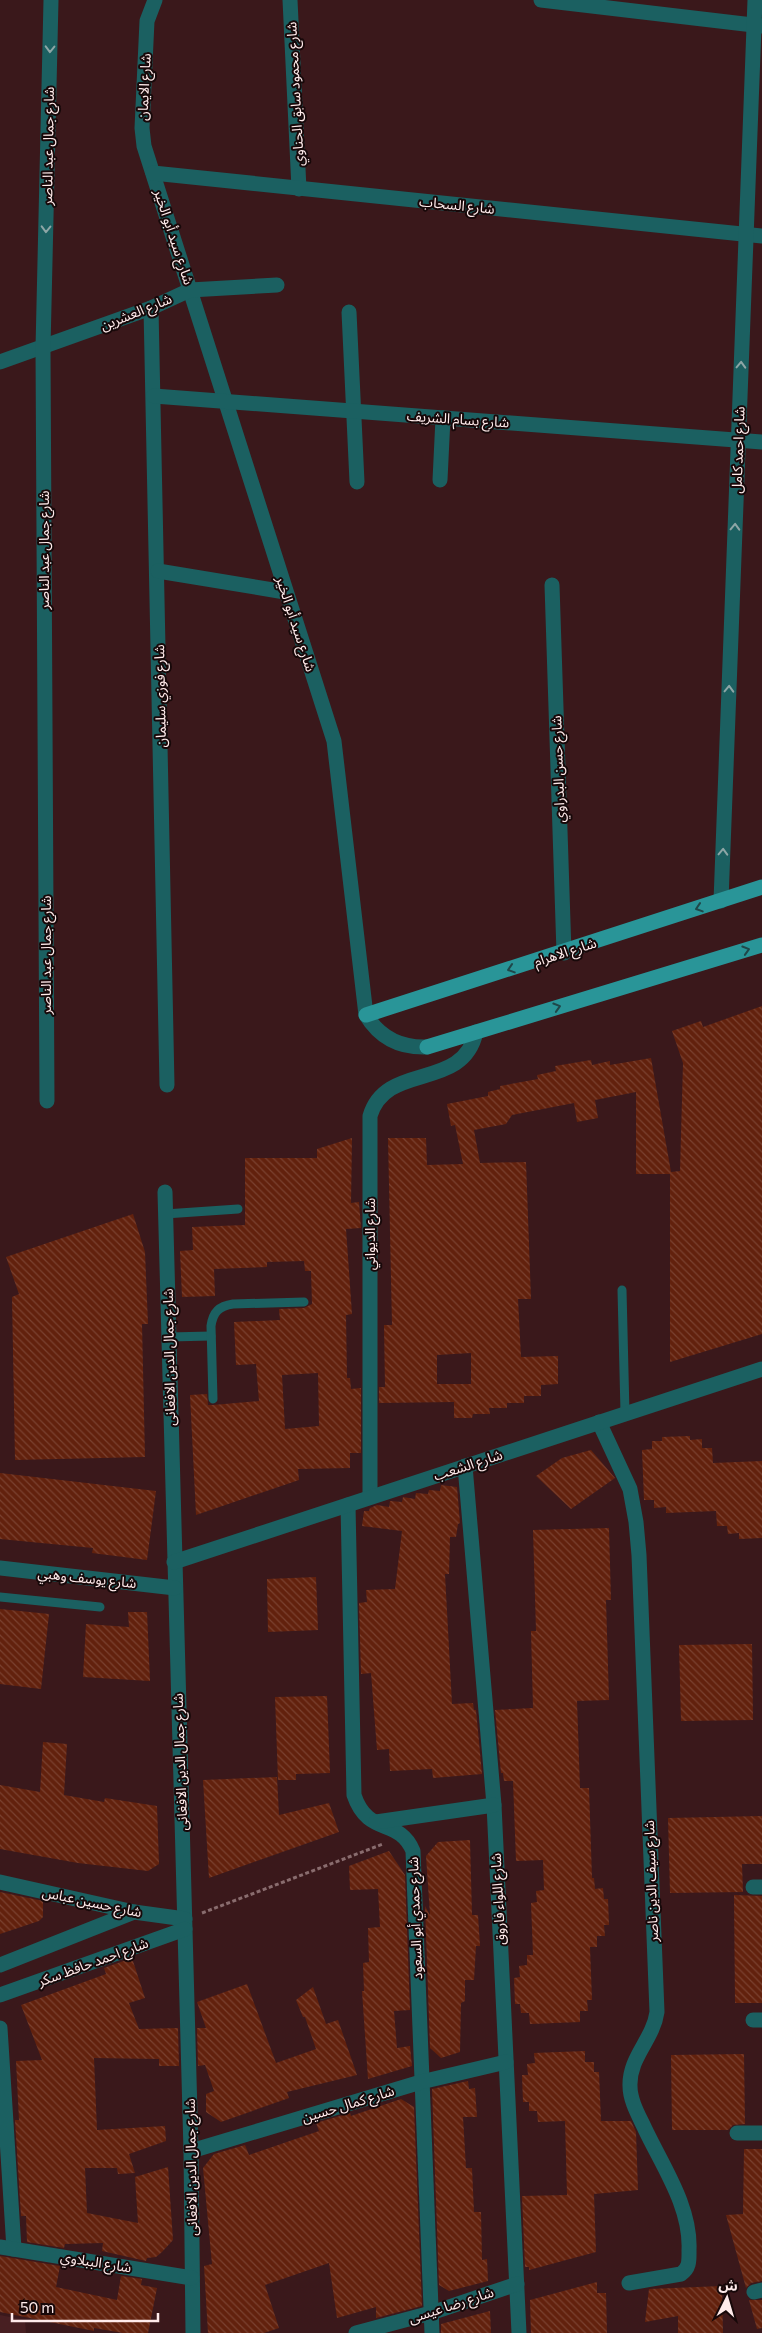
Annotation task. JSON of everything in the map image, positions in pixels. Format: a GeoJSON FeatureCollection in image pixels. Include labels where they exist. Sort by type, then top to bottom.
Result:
{"type":"FeatureCollection","features":[{"type":"Feature","properties":{"kind":"main road","name":"شارع الاهرام"},"geometry":{"type":"LineString","coordinates":[[366,1015],[564,953],[762,887]]}},
{"type":"Feature","properties":{"kind":"main road"},"geometry":{"type":"LineString","coordinates":[[427,1048],[762,945]]}},
{"type":"Feature","properties":{"kind":"street","name":"شارع جمال عبد الناصر"},"geometry":{"type":"LineString","coordinates":[[47,1101],[43,348],[51,0]]}},
{"type":"Feature","properties":{"kind":"street","name":"شارع الايمان"},"geometry":{"type":"LineString","coordinates":[[153,173],[144,146],[142,128],[147,21],[154,0]]}},
{"type":"Feature","properties":{"kind":"street","name":"شارع محمود سابق الحناوي"},"geometry":{"type":"LineString","coordinates":[[290,0],[299,189]]}},
{"type":"Feature","properties":{"kind":"street"},"geometry":{"type":"LineString","coordinates":[[541,0],[758,25]]}},
{"type":"Feature","properties":{"kind":"street","name":"شارع احمد كامل"},"geometry":{"type":"LineString","coordinates":[[721,900],[745,234],[758,25],[755,0]]}},
{"type":"Feature","properties":{"kind":"street","name":"شارع السحاب"},"geometry":{"type":"LineString","coordinates":[[153,173],[762,236]]}},
{"type":"Feature","properties":{"kind":"street","name":"شارع سيد أبو الخير"},"geometry":{"type":"LineString","coordinates":[[153,173],[334,741],[366,1015]]}},
{"type":"Feature","properties":{"kind":"street","name":"شارع العشرين"},"geometry":{"type":"LineString","coordinates":[[0,362],[151,308],[190,290],[277,285]]}},
{"type":"Feature","properties":{"kind":"street","name":"شارع فوزي سليمان"},"geometry":{"type":"LineString","coordinates":[[151,308],[168,1085]]}},
{"type":"Feature","properties":{"kind":"street"},"geometry":{"type":"LineString","coordinates":[[349,312],[357,482]]}},
{"type":"Feature","properties":{"kind":"street","name":"شارع بسام الشريف"},"geometry":{"type":"LineString","coordinates":[[154,396],[762,442]]}},
{"type":"Feature","properties":{"kind":"street"},"geometry":{"type":"LineString","coordinates":[[440,480],[443,418]]}},
{"type":"Feature","properties":{"kind":"street"},"geometry":{"type":"LineString","coordinates":[[158,570],[285,592]]}},
{"type":"Feature","properties":{"kind":"street","name":"شارع حسن البدراوي"},"geometry":{"type":"LineString","coordinates":[[552,586],[564,953]]}},
{"type":"Feature","properties":{"kind":"street"},"geometry":{"type":"LineString","coordinates":[[366,1015],[377,1030],[394,1042],[416,1048],[427,1048]]}},
{"type":"Feature","properties":{"kind":"street","name":"شارع الديواني"},"geometry":{"type":"LineString","coordinates":[[370,1497],[370,1116],[378,1100],[391,1087],[443,1071],[459,1062],[474,1043],[476,1032]]}},
{"type":"Feature","properties":{"kind":"street","name":"شارع جمال الدين الافغانى"},"geometry":{"type":"LineString","coordinates":[[165,1192],[192,2151],[193,2333]]}},
{"type":"Feature","properties":{"kind":"street","name":"شارع الشعب"},"geometry":{"type":"LineString","coordinates":[[174,1562],[762,1369]]}},
{"type":"Feature","properties":{"kind":"street","name":"شارع سيف الدين ناصر"},"geometry":{"type":"LineString","coordinates":[[599,1422],[630,1489],[639,1555],[656,2012],[655,2024],[650,2036],[632,2066],[630,2088],[636,2112],[675,2188],[690,2240],[689,2264],[681,2274],[629,2283]]}},
{"type":"Feature","properties":{"kind":"street","name":"شارع اللواء فاروق"},"geometry":{"type":"LineString","coordinates":[[464,1466],[494,1805],[519,2333]]}},
{"type":"Feature","properties":{"kind":"street"},"geometry":{"type":"LineString","coordinates":[[348,1505],[354,1796],[364,1815],[372,1822],[392,1828],[404,1836]]}},
{"type":"Feature","properties":{"kind":"street","name":"شارع يوسف وهبي"},"geometry":{"type":"LineString","coordinates":[[0,1568],[175,1588]]}},
{"type":"Feature","properties":{"kind":"street"},"geometry":{"type":"LineString","coordinates":[[372,1822],[494,1805]]}},
{"type":"Feature","properties":{"kind":"street","name":"شارع حمدي أبو السعود"},"geometry":{"type":"LineString","coordinates":[[404,1836],[413,1851],[432,2333]]}},
{"type":"Feature","properties":{"kind":"street","name":"شارع حسين عباس"},"geometry":{"type":"LineString","coordinates":[[0,1882],[185,1924]]}},
{"type":"Feature","properties":{"kind":"street"},"geometry":{"type":"LineString","coordinates":[[0,1965],[134,1912]]}},
{"type":"Feature","properties":{"kind":"street","name":"شارع احمد حافظ سكر"},"geometry":{"type":"LineString","coordinates":[[0,1995],[185,1924]]}},
{"type":"Feature","properties":{"kind":"street"},"geometry":{"type":"LineString","coordinates":[[0,2028],[7,2248]]}},
{"type":"Feature","properties":{"kind":"street","name":"شارع كمال حسين"},"geometry":{"type":"LineString","coordinates":[[192,2151],[421,2082],[506,2062]]}},
{"type":"Feature","properties":{"kind":"street"},"geometry":{"type":"LineString","coordinates":[[737,2133],[762,2134]]}},
{"type":"Feature","properties":{"kind":"street","name":"شارع الببلاوي"},"geometry":{"type":"LineString","coordinates":[[7,2248],[192,2278]]}},
{"type":"Feature","properties":{"kind":"street","name":"شارع رضا عيسى"},"geometry":{"type":"LineString","coordinates":[[356,2333],[431,2313],[517,2284]]}},
{"type":"Feature","properties":{"kind":"lane"},"geometry":{"type":"LineString","coordinates":[[165,1214],[238,1208]]}},
{"type":"Feature","properties":{"kind":"lane"},"geometry":{"type":"LineString","coordinates":[[622,1290],[625,1413]]}},
{"type":"Feature","properties":{"kind":"lane"},"geometry":{"type":"LineString","coordinates":[[213,1399],[211,1336],[212,1318],[217,1310],[224,1305],[304,1302]]}},
{"type":"Feature","properties":{"kind":"lane"},"geometry":{"type":"LineString","coordinates":[[169,1337],[211,1336]]}},
{"type":"Feature","properties":{"kind":"lane"},"geometry":{"type":"LineString","coordinates":[[0,1596],[100,1607]]}},
{"type":"Feature","properties":{"kind":"path"},"geometry":{"type":"LineString","coordinates":[[185,1924],[404,1836]]}},
{"type":"Feature","properties":{"kind":"shaded area"},"geometry":{"type":"Polygon","coordinates":[[[0,2315],[25,2320],[26,2333],[0,2333],[0,2315]]]}},
{"type":"Feature","properties":{"kind":"building"},"geometry":{"type":"Polygon","coordinates":[[[762,1006],[762,1334],[670,1362],[670,1174],[636,1174],[636,1092],[595,1100],[598,1118],[577,1122],[574,1103],[512,1115],[506,1124],[474,1130],[480,1163],[526,1162],[531,1299],[518,1299],[521,1357],[558,1356],[558,1384],[541,1385],[541,1396],[524,1396],[524,1403],[507,1403],[507,1408],[489,1408],[490,1414],[473,1414],[472,1418],[454,1418],[454,1402],[379,1403],[379,1387],[385,1387],[384,1325],[392,1325],[388,1138],[426,1138],[427,1165],[463,1164],[455,1125],[451,1126],[447,1104],[488,1096],[488,1092],[500,1089],[500,1086],[538,1079],[537,1075],[556,1071],[555,1066],[591,1060],[592,1065],[610,1061],[610,1065],[651,1058],[671,1172],[680,1171],[683,1063],[672,1031],[701,1021],[703,1027],[762,1006]],[[471,1353],[437,1355],[437,1384],[471,1384],[471,1353]]]}},
{"type":"Feature","properties":{"kind":"building"},"geometry":{"type":"Polygon","coordinates":[[[352,1138],[351,1203],[359,1202],[361,1228],[346,1229],[352,1314],[346,1315],[347,1378],[350,1378],[351,1389],[361,1388],[361,1453],[350,1453],[350,1468],[298,1469],[299,1480],[196,1515],[190,1395],[207,1394],[208,1405],[259,1401],[256,1364],[236,1365],[234,1322],[280,1320],[279,1309],[304,1308],[312,1304],[311,1271],[305,1271],[304,1261],[267,1262],[267,1267],[214,1269],[215,1296],[182,1297],[180,1251],[193,1250],[192,1227],[245,1225],[245,1158],[317,1158],[317,1149],[352,1138]],[[318,1373],[282,1375],[285,1429],[319,1426],[318,1373]]]}},
{"type":"Feature","properties":{"kind":"building"},"geometry":{"type":"Polygon","coordinates":[[[133,1214],[145,1252],[148,1324],[142,1324],[145,1457],[15,1460],[12,1297],[19,1294],[6,1257],[133,1214]]]}},
{"type":"Feature","properties":{"kind":"building"},"geometry":{"type":"Polygon","coordinates":[[[690,1436],[690,1440],[702,1439],[702,1448],[712,1448],[713,1463],[762,1461],[762,1538],[739,1539],[739,1533],[728,1534],[727,1526],[717,1526],[716,1511],[666,1513],[666,1507],[654,1508],[654,1500],[644,1500],[642,1450],[652,1449],[652,1441],[662,1441],[662,1437],[690,1436]]]}},
{"type":"Feature","properties":{"kind":"building"},"geometry":{"type":"Polygon","coordinates":[[[591,1450],[615,1478],[571,1509],[536,1476],[562,1458],[591,1450]]]}},
{"type":"Feature","properties":{"kind":"building"},"geometry":{"type":"Polygon","coordinates":[[[0,1473],[156,1491],[147,1560],[92,1553],[93,1548],[0,1539],[0,1473]]]}},
{"type":"Feature","properties":{"kind":"building"},"geometry":{"type":"Polygon","coordinates":[[[441,1485],[457,1487],[460,1523],[458,1524],[456,1537],[450,1537],[449,1574],[445,1574],[452,1704],[473,1703],[474,1710],[476,1710],[482,1774],[433,1778],[432,1769],[390,1771],[389,1749],[377,1750],[371,1673],[361,1674],[359,1603],[367,1602],[366,1590],[395,1589],[402,1531],[362,1526],[364,1511],[369,1511],[370,1508],[377,1505],[389,1507],[390,1501],[402,1502],[403,1497],[415,1499],[416,1493],[428,1494],[429,1490],[440,1491],[441,1485]]]}},
{"type":"Feature","properties":{"kind":"building"},"geometry":{"type":"Polygon","coordinates":[[[609,1528],[611,1600],[606,1600],[609,1700],[577,1701],[580,1788],[589,1788],[592,1878],[594,1878],[595,1889],[603,1888],[604,1899],[608,1899],[609,1925],[604,1925],[605,1936],[597,1936],[597,1947],[590,1947],[592,2000],[587,2000],[588,2011],[580,2011],[580,2022],[530,2024],[529,2013],[521,2013],[520,2004],[515,2004],[514,1978],[520,1977],[519,1966],[527,1965],[527,1955],[533,1955],[531,1903],[537,1902],[536,1891],[544,1890],[543,1860],[516,1861],[513,1781],[504,1781],[503,1773],[501,1773],[495,1710],[533,1708],[531,1631],[536,1631],[533,1530],[609,1528]]]}},
{"type":"Feature","properties":{"kind":"building"},"geometry":{"type":"Polygon","coordinates":[[[316,1577],[318,1630],[268,1632],[267,1579],[316,1577]]]}},
{"type":"Feature","properties":{"kind":"building"},"geometry":{"type":"Polygon","coordinates":[[[0,1609],[49,1614],[41,1689],[0,1684],[0,1609]]]}},
{"type":"Feature","properties":{"kind":"building"},"geometry":{"type":"Polygon","coordinates":[[[128,1612],[147,1612],[150,1681],[83,1677],[86,1624],[129,1627],[128,1612]]]}},
{"type":"Feature","properties":{"kind":"building"},"geometry":{"type":"Polygon","coordinates":[[[752,1644],[753,1720],[681,1721],[679,1645],[752,1644]]]}},
{"type":"Feature","properties":{"kind":"building"},"geometry":{"type":"Polygon","coordinates":[[[327,1696],[330,1773],[296,1774],[296,1780],[278,1780],[275,1697],[327,1696]]]}},
{"type":"Feature","properties":{"kind":"building"},"geometry":{"type":"Polygon","coordinates":[[[43,1742],[67,1744],[64,1795],[104,1802],[105,1798],[157,1806],[159,1864],[148,1871],[78,1863],[0,1849],[0,1785],[40,1792],[43,1742]]]}},
{"type":"Feature","properties":{"kind":"building"},"geometry":{"type":"Polygon","coordinates":[[[277,1777],[279,1815],[329,1803],[339,1832],[209,1878],[203,1780],[277,1777]]]}},
{"type":"Feature","properties":{"kind":"building"},"geometry":{"type":"Polygon","coordinates":[[[762,1816],[762,1864],[742,1864],[743,1892],[670,1893],[668,1818],[762,1816]]]}},
{"type":"Feature","properties":{"kind":"building"},"geometry":{"type":"Polygon","coordinates":[[[470,1840],[472,1915],[478,1915],[480,1946],[476,1946],[474,1980],[465,1980],[465,2001],[461,2003],[460,2052],[441,2058],[430,2048],[425,1906],[430,1915],[426,1856],[438,1842],[470,1840]]]}},
{"type":"Feature","properties":{"kind":"building"},"geometry":{"type":"Polygon","coordinates":[[[389,1851],[405,1875],[410,2010],[394,2011],[397,2048],[410,2046],[412,2066],[368,2079],[362,1991],[364,1991],[363,1963],[369,1962],[368,1928],[380,1927],[378,1889],[350,1890],[349,1866],[389,1851]]]}},
{"type":"Feature","properties":{"kind":"building"},"geometry":{"type":"Polygon","coordinates":[[[0,1892],[43,1901],[43,1917],[39,1921],[0,1934],[0,1892]]]}},
{"type":"Feature","properties":{"kind":"building"},"geometry":{"type":"Polygon","coordinates":[[[734,1895],[762,1896],[762,2003],[735,2003],[734,1895]]]}},
{"type":"Feature","properties":{"kind":"building"},"geometry":{"type":"Polygon","coordinates":[[[132,1958],[145,1998],[129,2003],[139,2029],[178,2028],[179,2066],[159,2066],[159,2059],[94,2058],[97,2130],[165,2126],[166,2141],[129,2154],[135,2173],[118,2174],[117,2168],[85,2168],[87,2213],[138,2223],[135,2177],[168,2167],[173,2240],[156,2257],[147,2258],[146,2261],[102,2251],[103,2243],[65,2244],[64,2248],[27,2242],[26,2216],[21,2216],[15,2120],[19,2120],[16,2061],[42,2060],[21,2005],[106,1974],[104,1968],[132,1958]]]}},
{"type":"Feature","properties":{"kind":"building"},"geometry":{"type":"Polygon","coordinates":[[[247,1984],[276,2063],[316,2049],[305,2017],[303,2017],[296,2000],[313,1987],[326,2024],[338,2020],[357,2075],[287,2092],[289,2098],[221,2122],[206,2112],[206,2094],[214,2091],[205,2065],[198,2066],[197,2028],[206,2028],[197,2002],[247,1984]]]}},
{"type":"Feature","properties":{"kind":"building"},"geometry":{"type":"Polygon","coordinates":[[[585,2051],[585,2062],[594,2062],[594,2072],[599,2072],[601,2121],[631,2121],[636,2132],[638,2190],[594,2194],[596,2252],[529,2270],[529,2267],[525,2267],[522,2196],[567,2195],[565,2121],[538,2122],[537,2111],[529,2111],[529,2102],[523,2102],[522,2075],[528,2075],[527,2064],[535,2063],[534,2053],[585,2051]]]}},
{"type":"Feature","properties":{"kind":"building"},"geometry":{"type":"Polygon","coordinates":[[[744,2054],[745,2124],[733,2125],[728,2130],[672,2130],[671,2055],[744,2054]]]}},
{"type":"Feature","properties":{"kind":"building"},"geometry":{"type":"Polygon","coordinates":[[[468,2081],[469,2089],[475,2088],[477,2117],[463,2117],[466,2168],[472,2168],[474,2212],[481,2212],[482,2260],[487,2259],[488,2281],[449,2291],[439,2285],[432,2089],[468,2081]]]}},
{"type":"Feature","properties":{"kind":"building"},"geometry":{"type":"Polygon","coordinates":[[[401,2099],[414,2107],[422,2306],[376,2318],[376,2307],[337,2318],[329,2263],[265,2285],[279,2328],[264,2333],[208,2333],[204,2266],[212,2264],[203,2168],[214,2154],[245,2145],[249,2155],[319,2131],[316,2123],[350,2113],[351,2116],[401,2099]]]}},
{"type":"Feature","properties":{"kind":"building"},"geometry":{"type":"Polygon","coordinates":[[[744,2149],[762,2149],[762,2281],[751,2283],[746,2288],[726,2215],[743,2214],[744,2149]]]}},
{"type":"Feature","properties":{"kind":"building"},"geometry":{"type":"Polygon","coordinates":[[[0,2256],[60,2266],[56,2287],[117,2300],[121,2276],[142,2279],[141,2285],[157,2288],[148,2333],[123,2333],[94,2328],[94,2331],[0,2312],[0,2256]]]}},
{"type":"Feature","properties":{"kind":"building"},"geometry":{"type":"Polygon","coordinates":[[[597,2282],[597,2293],[606,2293],[607,2333],[531,2333],[530,2300],[597,2282]]]}},
{"type":"Feature","properties":{"kind":"building"},"geometry":{"type":"Polygon","coordinates":[[[722,2286],[723,2333],[678,2333],[678,2316],[645,2322],[649,2289],[722,2286]]]}},
{"type":"Feature","properties":{"kind":"building"},"geometry":{"type":"Polygon","coordinates":[[[749,2300],[762,2300],[762,2328],[757,2329],[749,2300]]]}},
{"type":"Feature","properties":{"kind":"building"},"geometry":{"type":"Polygon","coordinates":[[[490,2311],[491,2333],[441,2333],[441,2324],[490,2311]]]}}]}
